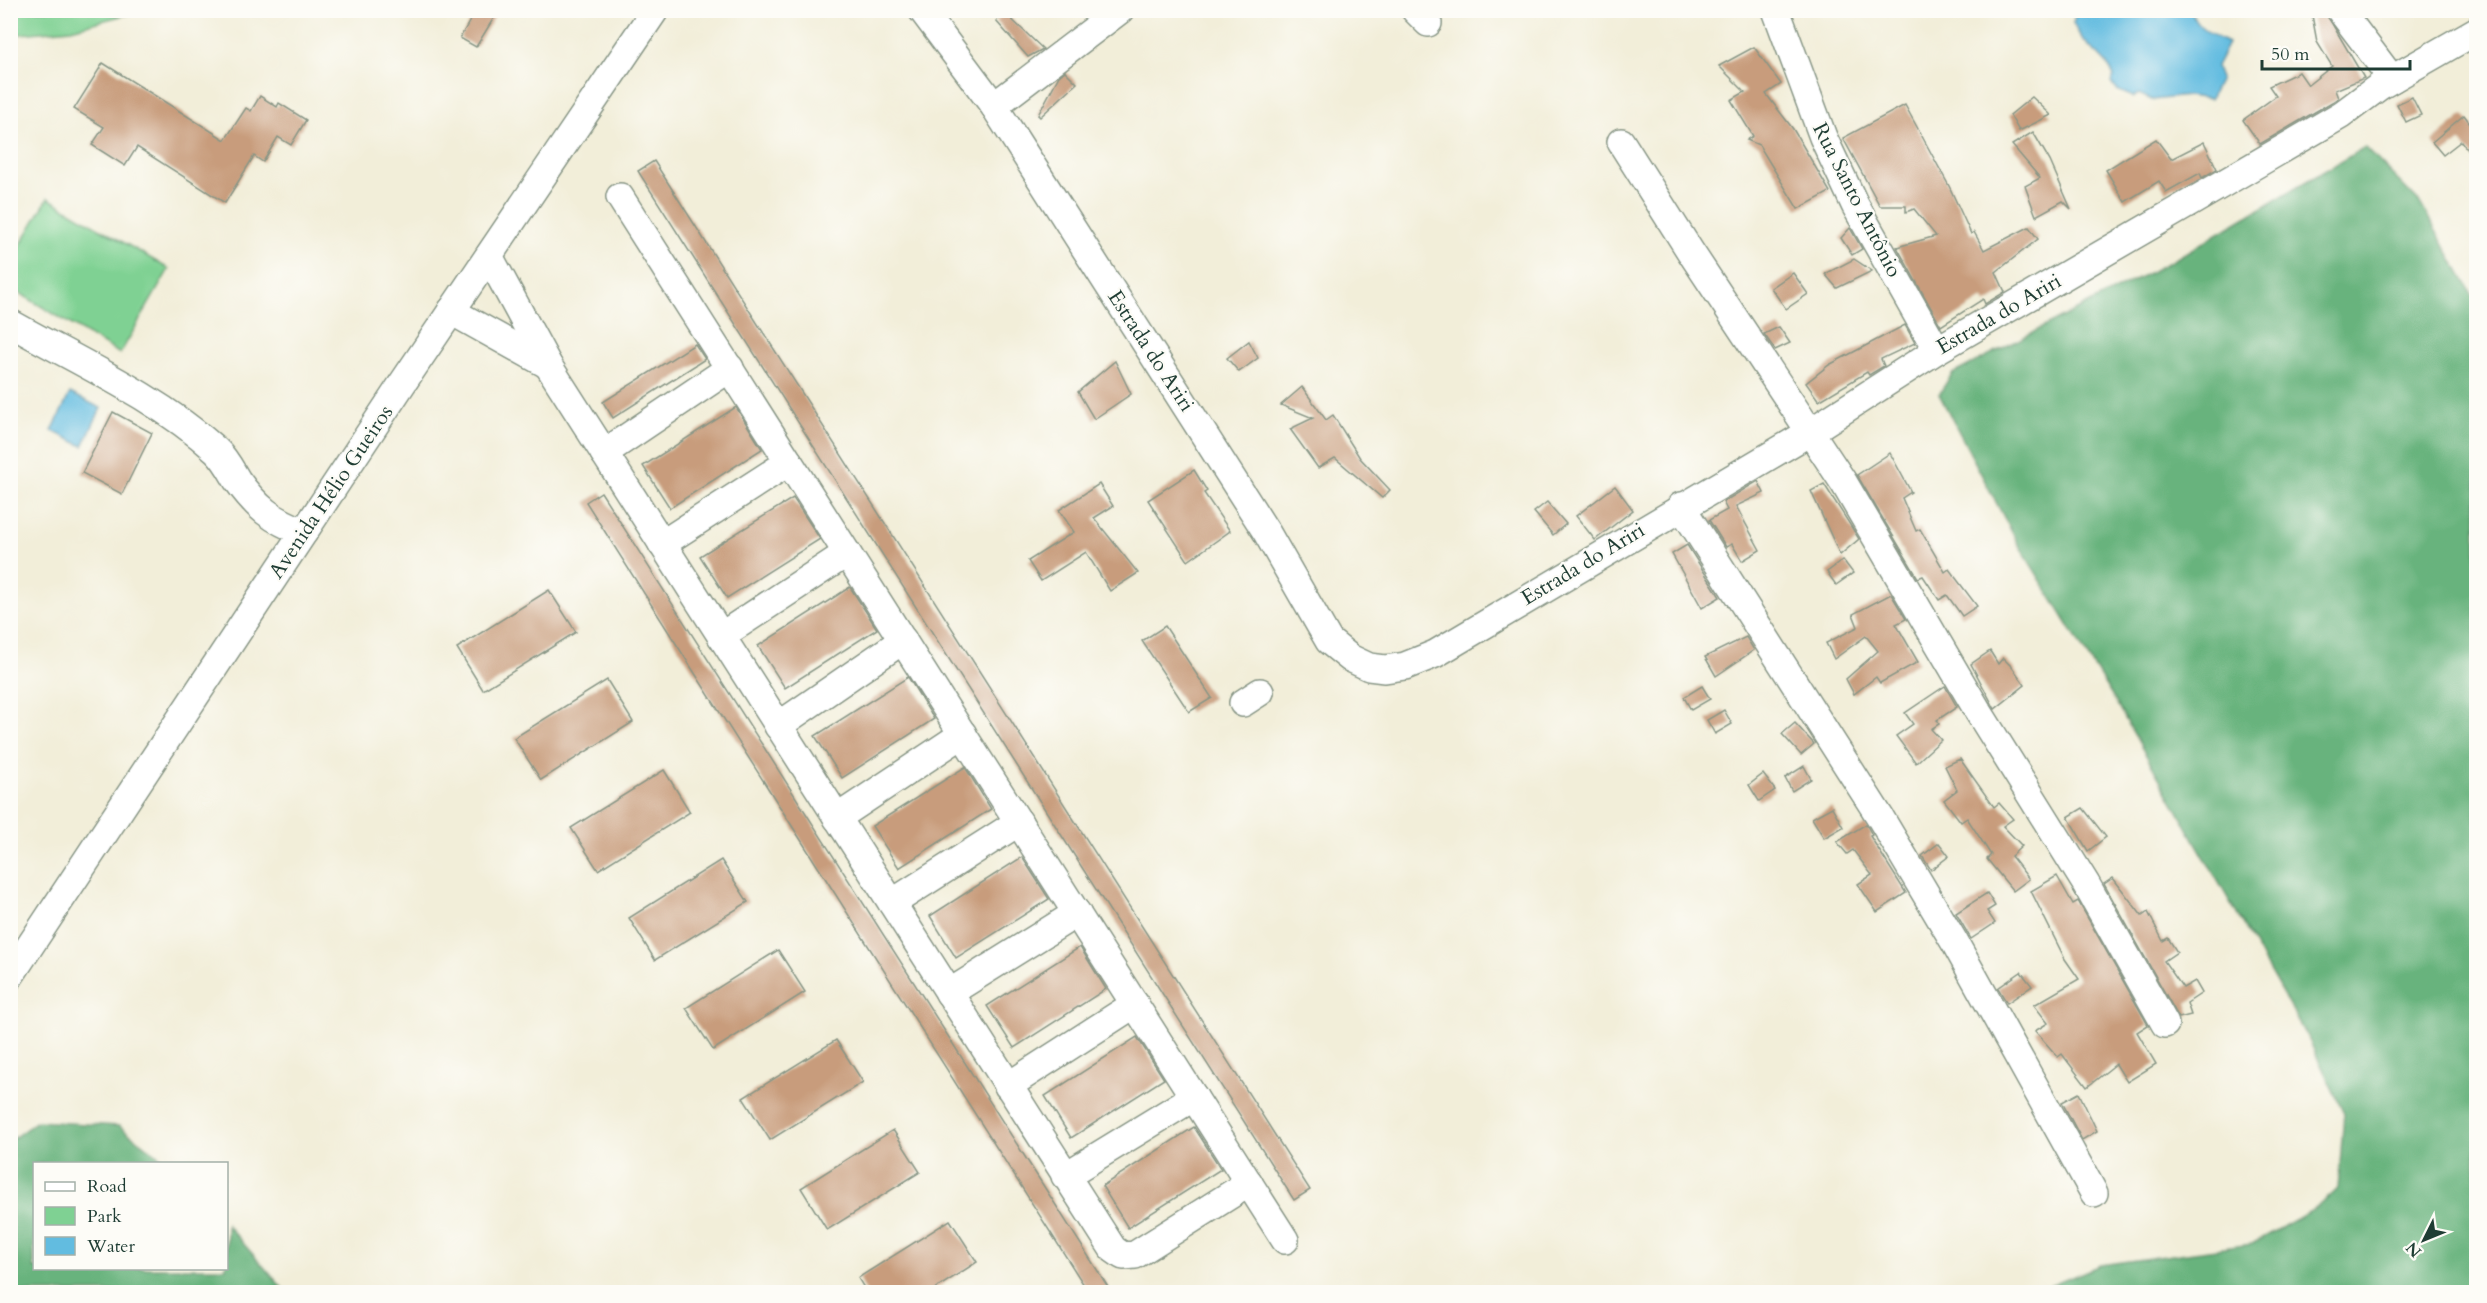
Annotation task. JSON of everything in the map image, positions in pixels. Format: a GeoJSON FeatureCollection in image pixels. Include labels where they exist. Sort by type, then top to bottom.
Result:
{"type":"FeatureCollection","features":[{"type":"Feature","properties":{"kind":"street","name":"Avenida Hélio Gueiros"},"geometry":{"type":"LineString","coordinates":[[10,976],[451,311],[655,10]]}},
{"type":"Feature","properties":{"kind":"street","name":"Estrada do Ariri"},"geometry":{"type":"LineString","coordinates":[[922,10],[994,106],[1267,533],[1329,641],[1350,658],[1369,667],[1385,669],[1405,666],[1435,654],[1681,506],[1810,432],[1937,350],[2331,121],[2392,79],[2476,31]]}},
{"type":"Feature","properties":{"kind":"street"},"geometry":{"type":"LineString","coordinates":[[994,106],[1120,10]]}},
{"type":"Feature","properties":{"kind":"street","name":"Rua Santo Antônio"},"geometry":{"type":"LineString","coordinates":[[1776,10],[1823,137],[1850,195],[1937,350]]}},
{"type":"Feature","properties":{"kind":"street"},"geometry":{"type":"LineString","coordinates":[[2340,10],[2392,79]]}},
{"type":"Feature","properties":{"kind":"street"},"geometry":{"type":"LineString","coordinates":[[1621,142],[1844,483],[1978,711],[2086,884],[2165,1024]]}},
{"type":"Feature","properties":{"kind":"street"},"geometry":{"type":"LineString","coordinates":[[620,197],[1285,1240]]}},
{"type":"Feature","properties":{"kind":"street"},"geometry":{"type":"LineString","coordinates":[[489,256],[548,365],[1113,1249],[1123,1256],[1135,1255],[1249,1183]]}},
{"type":"Feature","properties":{"kind":"street"},"geometry":{"type":"LineString","coordinates":[[451,311],[548,365]]}},
{"type":"Feature","properties":{"kind":"street"},"geometry":{"type":"LineString","coordinates":[[10,322],[144,398],[181,423],[218,452],[259,507],[273,519],[304,532]]}},
{"type":"Feature","properties":{"kind":"street"},"geometry":{"type":"LineString","coordinates":[[604,453],[729,368]]}},
{"type":"Feature","properties":{"kind":"street"},"geometry":{"type":"LineString","coordinates":[[662,544],[789,462]]}},
{"type":"Feature","properties":{"kind":"street"},"geometry":{"type":"LineString","coordinates":[[1681,506],[1891,836],[1955,943],[2094,1193]]}},
{"type":"Feature","properties":{"kind":"street"},"geometry":{"type":"LineString","coordinates":[[721,636],[848,553]]}},
{"type":"Feature","properties":{"kind":"street"},"geometry":{"type":"LineString","coordinates":[[778,726],[903,640]]}},
{"type":"Feature","properties":{"kind":"street"},"geometry":{"type":"LineString","coordinates":[[837,818],[963,734]]}},
{"type":"Feature","properties":{"kind":"street"},"geometry":{"type":"LineString","coordinates":[[892,903],[1019,822]]}},
{"type":"Feature","properties":{"kind":"street"},"geometry":{"type":"LineString","coordinates":[[949,993],[1077,913]]}},
{"type":"Feature","properties":{"kind":"street"},"geometry":{"type":"LineString","coordinates":[[1008,1086],[1135,1004]]}},
{"type":"Feature","properties":{"kind":"street"},"geometry":{"type":"LineString","coordinates":[[1065,1176],[1194,1096]]}},
{"type":"Feature","properties":{"kind":"green space"},"geometry":{"type":"Polygon","coordinates":[[[11,10],[140,11],[71,29],[11,35],[11,10]]]}},
{"type":"Feature","properties":{"kind":"green space"},"geometry":{"type":"Polygon","coordinates":[[[2365,147],[2420,203],[2476,301],[2476,1292],[2036,1292],[2100,1265],[2252,1244],[2318,1207],[2338,1189],[2344,1113],[2310,1042],[2115,701],[2017,542],[1939,394],[1952,374],[2168,263],[2365,147]]]}},
{"type":"Feature","properties":{"kind":"green space"},"geometry":{"type":"Polygon","coordinates":[[[48,198],[169,269],[120,354],[11,288],[11,261],[48,198]]]}},
{"type":"Feature","properties":{"kind":"green space"},"geometry":{"type":"Polygon","coordinates":[[[37,1121],[119,1126],[167,1162],[33,1162],[33,1270],[228,1270],[228,1226],[286,1292],[11,1292],[11,1140],[37,1121]]]}},
{"type":"Feature","properties":{"kind":"water"},"geometry":{"type":"Polygon","coordinates":[[[2069,11],[2192,11],[2200,26],[2228,43],[2216,66],[2220,79],[2210,99],[2188,96],[2152,100],[2139,94],[2133,97],[2117,90],[2111,83],[2114,77],[2111,69],[2077,32],[2073,23],[2075,17],[2069,11]]]}},
{"type":"Feature","properties":{"kind":"water"},"geometry":{"type":"Polygon","coordinates":[[[70,393],[101,408],[83,446],[52,431],[70,393]]]}},
{"type":"Feature","properties":{"kind":"building"},"geometry":{"type":"Polygon","coordinates":[[[476,10],[486,10],[495,16],[476,47],[460,38],[476,10]]]}},
{"type":"Feature","properties":{"kind":"building"},"geometry":{"type":"Polygon","coordinates":[[[2311,10],[2324,10],[2364,78],[2335,90],[2338,98],[2260,144],[2243,120],[2276,96],[2269,86],[2299,72],[2308,85],[2332,66],[2317,42],[2311,10]]]}},
{"type":"Feature","properties":{"kind":"building"},"geometry":{"type":"Polygon","coordinates":[[[1005,13],[1043,49],[1028,57],[996,21],[1005,13]]]}},
{"type":"Feature","properties":{"kind":"building"},"geometry":{"type":"Polygon","coordinates":[[[1754,47],[1781,84],[1766,94],[1793,129],[1830,192],[1798,209],[1759,145],[1747,140],[1753,136],[1731,100],[1745,92],[1719,66],[1754,47]]]}},
{"type":"Feature","properties":{"kind":"building"},"geometry":{"type":"Polygon","coordinates":[[[103,63],[225,140],[246,108],[251,111],[260,96],[277,107],[279,103],[306,120],[291,145],[278,137],[263,162],[254,156],[225,203],[137,147],[125,166],[92,145],[104,127],[74,109],[103,63]]]}},
{"type":"Feature","properties":{"kind":"building"},"geometry":{"type":"Polygon","coordinates":[[[1065,71],[1077,83],[1040,117],[1038,115],[1059,76],[1065,71]]]}},
{"type":"Feature","properties":{"kind":"building"},"geometry":{"type":"Polygon","coordinates":[[[2032,97],[2051,115],[2019,131],[2010,115],[2032,97]]]}},
{"type":"Feature","properties":{"kind":"building"},"geometry":{"type":"Polygon","coordinates":[[[2412,97],[2421,115],[2406,122],[2397,104],[2412,97]]]}},
{"type":"Feature","properties":{"kind":"building"},"geometry":{"type":"Polygon","coordinates":[[[1905,105],[1949,186],[1971,234],[1974,232],[1984,250],[2029,227],[2038,239],[1996,272],[2005,292],[1985,304],[1983,299],[1941,326],[1897,247],[1936,236],[1914,209],[1906,212],[1906,206],[1880,206],[1843,138],[1905,105]]]}},
{"type":"Feature","properties":{"kind":"building"},"geometry":{"type":"Polygon","coordinates":[[[2464,115],[2476,131],[2476,161],[2461,141],[2443,155],[2432,142],[2464,115]]]}},
{"type":"Feature","properties":{"kind":"building"},"geometry":{"type":"Polygon","coordinates":[[[2033,132],[2050,161],[2071,209],[2063,201],[2036,216],[2025,186],[2040,178],[2012,145],[2033,132]]]}},
{"type":"Feature","properties":{"kind":"building"},"geometry":{"type":"Polygon","coordinates":[[[2156,139],[2171,159],[2204,142],[2217,169],[2202,178],[2200,173],[2166,192],[2159,181],[2125,202],[2106,170],[2156,139]]]}},
{"type":"Feature","properties":{"kind":"building"},"geometry":{"type":"Polygon","coordinates":[[[654,161],[1310,1190],[1294,1200],[638,171],[654,161]]]}},
{"type":"Feature","properties":{"kind":"building"},"geometry":{"type":"Polygon","coordinates":[[[1850,228],[1862,249],[1852,255],[1841,238],[1850,228]]]}},
{"type":"Feature","properties":{"kind":"building"},"geometry":{"type":"Polygon","coordinates":[[[1854,259],[1872,271],[1837,288],[1825,274],[1854,259]]]}},
{"type":"Feature","properties":{"kind":"building"},"geometry":{"type":"Polygon","coordinates":[[[1793,273],[1808,294],[1786,309],[1771,288],[1793,273]]]}},
{"type":"Feature","properties":{"kind":"building"},"geometry":{"type":"Polygon","coordinates":[[[1905,325],[1915,343],[1881,359],[1884,366],[1869,375],[1867,372],[1819,401],[1806,383],[1829,365],[1905,325]]]}},
{"type":"Feature","properties":{"kind":"building"},"geometry":{"type":"Polygon","coordinates":[[[1779,327],[1790,343],[1775,350],[1764,334],[1779,327]]]}},
{"type":"Feature","properties":{"kind":"building"},"geometry":{"type":"Polygon","coordinates":[[[1249,341],[1258,358],[1239,372],[1227,358],[1249,341]]]}},
{"type":"Feature","properties":{"kind":"building"},"geometry":{"type":"Polygon","coordinates":[[[695,344],[705,359],[613,418],[603,402],[695,344]]]}},
{"type":"Feature","properties":{"kind":"building"},"geometry":{"type":"Polygon","coordinates":[[[1115,361],[1131,394],[1094,419],[1078,392],[1115,361]]]}},
{"type":"Feature","properties":{"kind":"building"},"geometry":{"type":"Polygon","coordinates":[[[1302,387],[1326,420],[1333,415],[1360,458],[1390,490],[1382,498],[1335,458],[1318,468],[1290,429],[1313,418],[1281,405],[1302,387]]]}},
{"type":"Feature","properties":{"kind":"building"},"geometry":{"type":"Polygon","coordinates":[[[736,407],[762,449],[670,508],[643,466],[736,407]]]}},
{"type":"Feature","properties":{"kind":"building"},"geometry":{"type":"Polygon","coordinates":[[[113,412],[152,433],[122,494],[82,473],[113,412]]]}},
{"type":"Feature","properties":{"kind":"building"},"geometry":{"type":"Polygon","coordinates":[[[1890,453],[1911,492],[1902,498],[1916,531],[1920,529],[1945,572],[1949,569],[1977,606],[1962,616],[1947,595],[1939,600],[1923,576],[1918,578],[1857,475],[1890,453]]]}},
{"type":"Feature","properties":{"kind":"building"},"geometry":{"type":"Polygon","coordinates":[[[1194,470],[1207,491],[1204,493],[1230,531],[1188,561],[1148,500],[1194,470]]]}},
{"type":"Feature","properties":{"kind":"building"},"geometry":{"type":"Polygon","coordinates":[[[1758,481],[1764,493],[1736,506],[1760,550],[1742,561],[1732,544],[1726,547],[1709,520],[1727,510],[1723,502],[1758,481]]]}},
{"type":"Feature","properties":{"kind":"building"},"geometry":{"type":"Polygon","coordinates":[[[1099,484],[1113,506],[1094,518],[1138,573],[1110,591],[1086,552],[1041,581],[1028,561],[1074,532],[1059,510],[1099,484]]]}},
{"type":"Feature","properties":{"kind":"building"},"geometry":{"type":"Polygon","coordinates":[[[1824,484],[1859,539],[1840,555],[1811,491],[1824,484]]]}},
{"type":"Feature","properties":{"kind":"building"},"geometry":{"type":"Polygon","coordinates":[[[1615,486],[1633,510],[1595,540],[1576,516],[1615,486]]]}},
{"type":"Feature","properties":{"kind":"building"},"geometry":{"type":"Polygon","coordinates":[[[601,492],[1108,1287],[1099,1293],[1089,1293],[586,502],[601,492]]]}},
{"type":"Feature","properties":{"kind":"building"},"geometry":{"type":"Polygon","coordinates":[[[793,498],[820,539],[727,598],[700,556],[793,498]]]}},
{"type":"Feature","properties":{"kind":"building"},"geometry":{"type":"Polygon","coordinates":[[[1547,502],[1566,524],[1553,535],[1534,512],[1547,502]]]}},
{"type":"Feature","properties":{"kind":"building"},"geometry":{"type":"Polygon","coordinates":[[[1687,545],[1720,597],[1702,608],[1672,554],[1687,545]]]}},
{"type":"Feature","properties":{"kind":"building"},"geometry":{"type":"Polygon","coordinates":[[[1843,560],[1853,573],[1836,585],[1827,572],[1843,560]]]}},
{"type":"Feature","properties":{"kind":"building"},"geometry":{"type":"Polygon","coordinates":[[[850,587],[877,629],[785,688],[758,646],[850,587]]]}},
{"type":"Feature","properties":{"kind":"building"},"geometry":{"type":"Polygon","coordinates":[[[549,590],[576,632],[483,690],[457,648],[549,590]]]}},
{"type":"Feature","properties":{"kind":"building"},"geometry":{"type":"Polygon","coordinates":[[[1891,594],[1906,619],[1896,624],[1918,662],[1880,683],[1876,677],[1854,694],[1846,679],[1878,651],[1866,636],[1834,659],[1826,643],[1858,627],[1853,614],[1891,594]]]}},
{"type":"Feature","properties":{"kind":"building"},"geometry":{"type":"Polygon","coordinates":[[[1165,626],[1212,698],[1189,712],[1142,641],[1165,626]]]}},
{"type":"Feature","properties":{"kind":"building"},"geometry":{"type":"Polygon","coordinates":[[[1746,637],[1754,650],[1716,676],[1705,657],[1746,637]]]}},
{"type":"Feature","properties":{"kind":"building"},"geometry":{"type":"Polygon","coordinates":[[[1990,651],[1998,664],[2003,658],[2025,685],[1995,709],[1971,664],[1990,651]]]}},
{"type":"Feature","properties":{"kind":"building"},"geometry":{"type":"Polygon","coordinates":[[[908,677],[934,719],[842,778],[815,736],[908,677]]]}},
{"type":"Feature","properties":{"kind":"building"},"geometry":{"type":"Polygon","coordinates":[[[607,680],[633,722],[541,780],[514,738],[607,680]]]}},
{"type":"Feature","properties":{"kind":"building"},"geometry":{"type":"Polygon","coordinates":[[[1702,686],[1710,699],[1691,710],[1684,697],[1702,686]]]}},
{"type":"Feature","properties":{"kind":"building"},"geometry":{"type":"Polygon","coordinates":[[[1945,686],[1957,707],[1937,720],[1939,724],[1931,729],[1941,740],[1916,763],[1896,736],[1913,724],[1905,713],[1945,686]]]}},
{"type":"Feature","properties":{"kind":"building"},"geometry":{"type":"Polygon","coordinates":[[[1724,710],[1732,724],[1715,734],[1707,720],[1724,710]]]}},
{"type":"Feature","properties":{"kind":"building"},"geometry":{"type":"Polygon","coordinates":[[[1795,723],[1814,744],[1801,755],[1782,734],[1795,723]]]}},
{"type":"Feature","properties":{"kind":"building"},"geometry":{"type":"Polygon","coordinates":[[[1960,759],[1994,807],[1999,803],[2013,819],[2003,826],[2022,846],[2011,856],[2029,879],[2013,891],[1987,859],[1991,855],[1967,818],[1961,822],[1944,800],[1957,790],[1945,766],[1960,759]]]}},
{"type":"Feature","properties":{"kind":"building"},"geometry":{"type":"Polygon","coordinates":[[[1804,766],[1811,779],[1792,791],[1785,778],[1804,766]]]}},
{"type":"Feature","properties":{"kind":"building"},"geometry":{"type":"Polygon","coordinates":[[[965,767],[991,809],[899,868],[872,826],[965,767]]]}},
{"type":"Feature","properties":{"kind":"building"},"geometry":{"type":"Polygon","coordinates":[[[664,770],[690,812],[598,870],[571,828],[664,770]]]}},
{"type":"Feature","properties":{"kind":"building"},"geometry":{"type":"Polygon","coordinates":[[[1763,774],[1775,790],[1759,801],[1749,785],[1763,774]]]}},
{"type":"Feature","properties":{"kind":"building"},"geometry":{"type":"Polygon","coordinates":[[[1832,807],[1843,827],[1824,838],[1812,818],[1832,807]]]}},
{"type":"Feature","properties":{"kind":"building"},"geometry":{"type":"Polygon","coordinates":[[[2083,808],[2106,837],[2088,851],[2068,817],[2083,808]]]}},
{"type":"Feature","properties":{"kind":"building"},"geometry":{"type":"Polygon","coordinates":[[[1866,824],[1872,835],[1870,836],[1906,893],[1877,912],[1858,884],[1872,875],[1853,850],[1847,854],[1837,842],[1866,824]]]}},
{"type":"Feature","properties":{"kind":"building"},"geometry":{"type":"Polygon","coordinates":[[[1939,843],[1949,856],[1931,870],[1922,856],[1939,843]]]}},
{"type":"Feature","properties":{"kind":"building"},"geometry":{"type":"Polygon","coordinates":[[[1022,857],[1049,899],[956,958],[930,916],[1022,857]]]}},
{"type":"Feature","properties":{"kind":"building"},"geometry":{"type":"Polygon","coordinates":[[[721,860],[748,902],[655,960],[629,918],[721,860]]]}},
{"type":"Feature","properties":{"kind":"building"},"geometry":{"type":"Polygon","coordinates":[[[2057,876],[2073,904],[2078,901],[2148,1025],[2137,1032],[2156,1064],[2127,1082],[2116,1064],[2087,1087],[2062,1054],[2058,1057],[2035,1031],[2048,1023],[2034,1005],[2079,979],[2065,959],[2031,891],[2057,876]]]}},
{"type":"Feature","properties":{"kind":"building"},"geometry":{"type":"Polygon","coordinates":[[[2113,878],[2142,916],[2148,912],[2163,941],[2168,938],[2177,952],[2164,961],[2183,988],[2195,981],[2202,993],[2187,1003],[2191,1015],[2179,1018],[2104,884],[2113,878]]]}},
{"type":"Feature","properties":{"kind":"building"},"geometry":{"type":"Polygon","coordinates":[[[1987,893],[1995,906],[1987,911],[1995,923],[1971,939],[1956,913],[1987,893]]]}},
{"type":"Feature","properties":{"kind":"building"},"geometry":{"type":"Polygon","coordinates":[[[1080,947],[1106,989],[1014,1048],[987,1006],[1080,947]]]}},
{"type":"Feature","properties":{"kind":"building"},"geometry":{"type":"Polygon","coordinates":[[[778,950],[805,992],[713,1050],[686,1008],[778,950]]]}},
{"type":"Feature","properties":{"kind":"building"},"geometry":{"type":"Polygon","coordinates":[[[2021,972],[2032,986],[2007,1003],[1998,988],[2021,972]]]}},
{"type":"Feature","properties":{"kind":"building"},"geometry":{"type":"Polygon","coordinates":[[[1137,1037],[1164,1079],[1071,1138],[1045,1096],[1137,1037]]]}},
{"type":"Feature","properties":{"kind":"building"},"geometry":{"type":"Polygon","coordinates":[[[836,1040],[863,1082],[770,1140],[743,1098],[836,1040]]]}},
{"type":"Feature","properties":{"kind":"building"},"geometry":{"type":"Polygon","coordinates":[[[2079,1093],[2097,1131],[2082,1140],[2062,1102],[2079,1093]]]}},
{"type":"Feature","properties":{"kind":"building"},"geometry":{"type":"Polygon","coordinates":[[[1194,1127],[1221,1169],[1128,1228],[1102,1186],[1194,1127]]]}},
{"type":"Feature","properties":{"kind":"building"},"geometry":{"type":"Polygon","coordinates":[[[893,1130],[920,1172],[827,1230],[801,1188],[893,1130]]]}},
{"type":"Feature","properties":{"kind":"building"},"geometry":{"type":"Polygon","coordinates":[[[950,1220],[977,1262],[929,1293],[867,1293],[858,1278],[950,1220]]]}}]}
